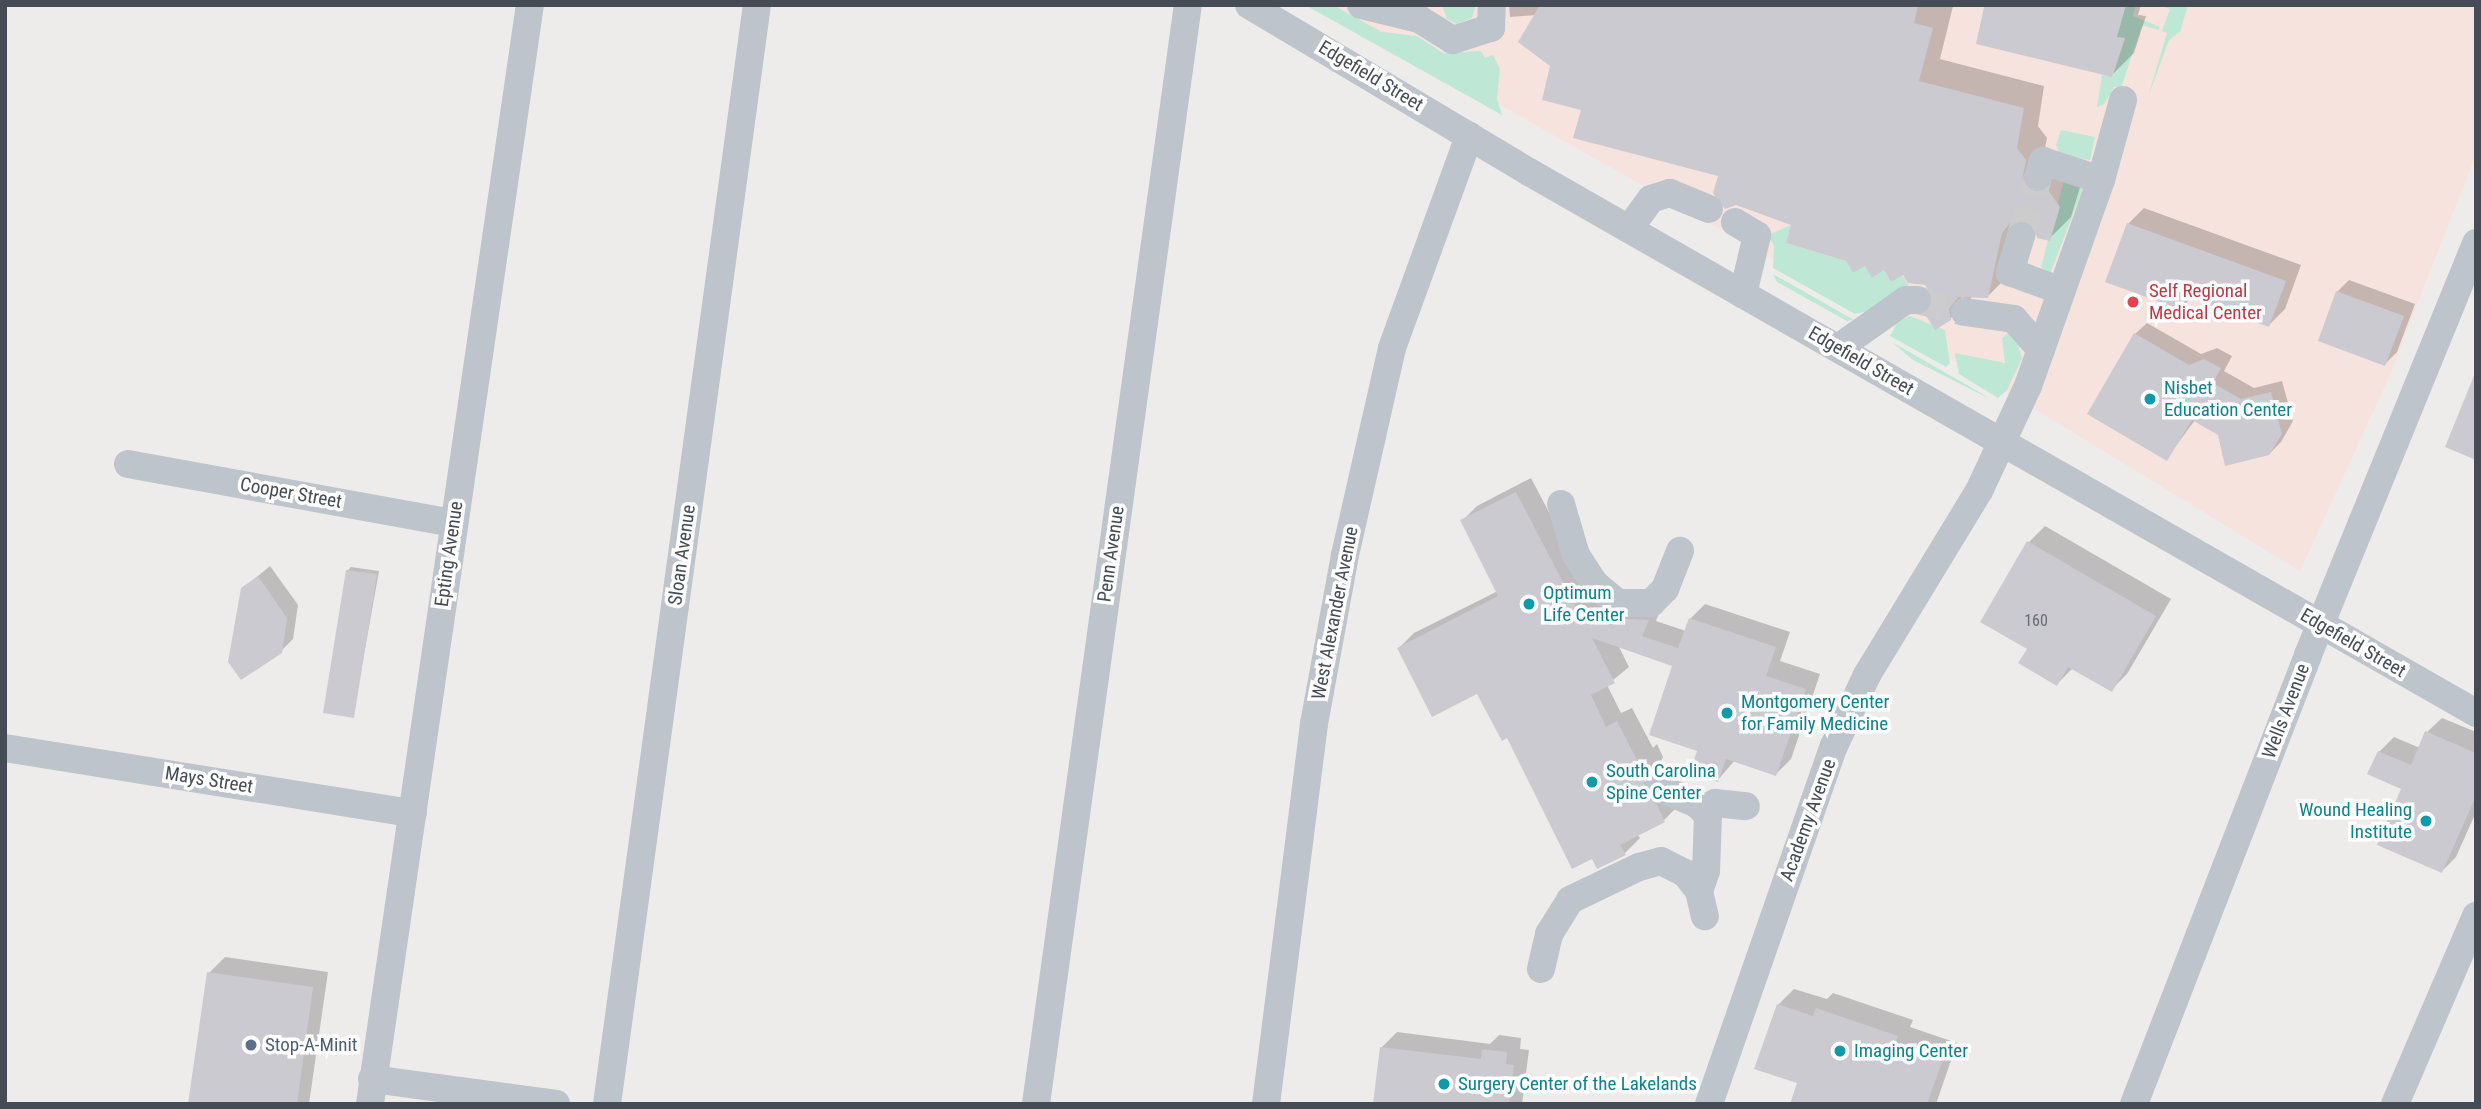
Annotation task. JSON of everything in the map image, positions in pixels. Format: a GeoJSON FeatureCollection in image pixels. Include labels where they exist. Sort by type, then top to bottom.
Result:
{"type":"FeatureCollection","features":[{"type":"Feature","properties":{"kind":"street","name":"Epting Avenue"},"geometry":{"type":"LineString","coordinates":[[371,1091],[530,5]]}},
{"type":"Feature","properties":{"kind":"street","name":"Sloan Avenue"},"geometry":{"type":"LineString","coordinates":[[607,1104],[757,5]]}},
{"type":"Feature","properties":{"kind":"street","name":"Penn Avenue"},"geometry":{"type":"LineString","coordinates":[[1035,1104],[1188,5]]}},
{"type":"Feature","properties":{"kind":"street","name":"Edgefield Street"},"geometry":{"type":"LineString","coordinates":[[1249,5],[1629,229],[2476,713]]}},
{"type":"Feature","properties":{"kind":"street"},"geometry":{"type":"LineString","coordinates":[[1361,5],[1401,11],[1453,40],[1473,37],[1491,28],[1492,5]]}},
{"type":"Feature","properties":{"kind":"street"},"geometry":{"type":"LineString","coordinates":[[1435,5],[1441,35]]}},
{"type":"Feature","properties":{"kind":"street","name":"Academy Avenue"},"geometry":{"type":"LineString","coordinates":[[1709,1104],[1834,747],[1867,675],[1979,491],[2002,442],[2041,349],[2101,180],[2123,100]]}},
{"type":"Feature","properties":{"kind":"street","name":"West Alexander Avenue"},"geometry":{"type":"LineString","coordinates":[[1266,1104],[1314,724],[1345,555],[1392,348],[1469,136]]}},
{"type":"Feature","properties":{"kind":"street"},"geometry":{"type":"LineString","coordinates":[[2038,177],[2043,161],[2101,180]]}},
{"type":"Feature","properties":{"kind":"street"},"geometry":{"type":"LineString","coordinates":[[1629,229],[1651,199],[1670,193],[1709,209]]}},
{"type":"Feature","properties":{"kind":"street"},"geometry":{"type":"LineString","coordinates":[[1735,222],[1757,235],[1743,294]]}},
{"type":"Feature","properties":{"kind":"street"},"geometry":{"type":"LineString","coordinates":[[2021,236],[2010,272],[2062,290]]}},
{"type":"Feature","properties":{"kind":"street","name":"Wells Avenue"},"geometry":{"type":"LineString","coordinates":[[2134,1104],[2321,625],[2476,243]]}},
{"type":"Feature","properties":{"kind":"street"},"geometry":{"type":"LineString","coordinates":[[1838,348],[1906,300],[1917,300]]}},
{"type":"Feature","properties":{"kind":"street"},"geometry":{"type":"LineString","coordinates":[[1965,313],[2014,319],[2041,349]]}},
{"type":"Feature","properties":{"kind":"street","name":"Cooper Street"},"geometry":{"type":"LineString","coordinates":[[128,464],[453,523]]}},
{"type":"Feature","properties":{"kind":"street"},"geometry":{"type":"LineString","coordinates":[[1561,504],[1576,555],[1595,584],[1618,603],[1651,603],[1665,589],[1680,551]]}},
{"type":"Feature","properties":{"kind":"street","name":"Mays Street"},"geometry":{"type":"LineString","coordinates":[[5,748],[413,813]]}},
{"type":"Feature","properties":{"kind":"street"},"geometry":{"type":"LineString","coordinates":[[1541,969],[1549,934],[1570,900],[1596,886],[1661,861],[1685,873],[1702,903],[1708,815],[1657,787]]}},
{"type":"Feature","properties":{"kind":"street"},"geometry":{"type":"LineString","coordinates":[[1704,811],[1715,803],[1746,806]]}},
{"type":"Feature","properties":{"kind":"street"},"geometry":{"type":"LineString","coordinates":[[2395,1104],[2476,916]]}},
{"type":"Feature","properties":{"kind":"street"},"geometry":{"type":"LineString","coordinates":[[371,1091],[556,1104]]}},
{"type":"Feature","properties":{"kind":"shaded area","name":"Self Regional Medical Center"},"geometry":{"type":"Polygon","coordinates":[[[1323,5],[2476,5],[2476,154],[2386,384],[2300,571],[1987,380],[1323,5]]]}},
{"type":"Feature","properties":{"kind":"green space"},"geometry":{"type":"Polygon","coordinates":[[[1305,5],[1333,5],[1382,32],[1417,36],[1443,53],[1481,51],[1485,58],[1493,55],[1500,69],[1497,99],[1502,115],[1305,5]]]}},
{"type":"Feature","properties":{"kind":"green space"},"geometry":{"type":"Polygon","coordinates":[[[1442,5],[1475,5],[1475,8],[1472,18],[1457,24],[1447,19],[1442,5]]]}},
{"type":"Feature","properties":{"kind":"green space"},"geometry":{"type":"Polygon","coordinates":[[[2126,5],[2136,5],[2133,16],[2160,27],[2158,30],[2142,25],[2121,88],[2114,87],[2104,104],[2097,107],[2102,75],[2113,76],[2125,39],[2114,36],[2126,5]]]}},
{"type":"Feature","properties":{"kind":"green space"},"geometry":{"type":"Polygon","coordinates":[[[2159,5],[2188,5],[2180,32],[2169,40],[2148,97],[2167,33],[2162,31],[2170,9],[2159,5]]]}},
{"type":"Feature","properties":{"kind":"green space"},"geometry":{"type":"Polygon","coordinates":[[[2061,130],[2095,137],[2090,160],[2060,155],[2056,145],[2061,130]]]}},
{"type":"Feature","properties":{"kind":"green space"},"geometry":{"type":"Polygon","coordinates":[[[2064,180],[2084,186],[2050,274],[2041,267],[2064,180]]]}},
{"type":"Feature","properties":{"kind":"green space"},"geometry":{"type":"Polygon","coordinates":[[[1791,225],[1786,243],[1846,261],[1853,273],[1865,266],[1872,277],[1884,270],[1891,282],[1902,275],[1909,286],[1869,311],[1855,314],[1773,268],[1774,246],[1768,235],[1791,225]]]}},
{"type":"Feature","properties":{"kind":"green space"},"geometry":{"type":"Polygon","coordinates":[[[1773,274],[1854,320],[1847,321],[1777,282],[1773,274]]]}},
{"type":"Feature","properties":{"kind":"green space"},"geometry":{"type":"Polygon","coordinates":[[[1910,316],[1945,330],[1950,363],[1946,367],[1890,336],[1897,323],[1910,316]]]}},
{"type":"Feature","properties":{"kind":"green space"},"geometry":{"type":"Polygon","coordinates":[[[2008,333],[2017,342],[2022,358],[2007,390],[1998,398],[1959,374],[1955,353],[2005,363],[2002,338],[2008,333]]]}},
{"type":"Feature","properties":{"kind":"green space"},"geometry":{"type":"Polygon","coordinates":[[[1892,342],[1981,393],[1990,399],[1913,360],[1892,342]]]}},
{"type":"Feature","properties":{"kind":"building"},"geometry":{"type":"Polygon","coordinates":[[[1540,5],[1918,5],[1914,23],[1933,28],[1919,81],[2024,108],[2017,148],[2026,160],[2022,181],[2032,193],[2048,190],[2060,207],[2050,241],[2037,238],[2034,225],[2026,220],[2010,223],[2002,233],[1988,298],[1958,297],[1949,309],[1951,320],[1935,330],[1925,314],[1934,299],[1925,285],[1908,283],[1903,275],[1891,282],[1884,270],[1872,278],[1865,266],[1853,273],[1846,261],[1786,243],[1791,225],[1736,205],[1725,209],[1713,193],[1718,176],[1573,138],[1581,110],[1542,100],[1550,66],[1518,42],[1540,5]]]}},
{"type":"Feature","properties":{"kind":"building"},"geometry":{"type":"Polygon","coordinates":[[[2126,5],[2117,37],[2125,38],[2112,77],[1976,44],[1984,7],[2126,5]]]}},
{"type":"Feature","properties":{"kind":"building"},"geometry":{"type":"Polygon","coordinates":[[[2127,223],[2286,281],[2269,327],[2187,297],[2182,310],[2105,282],[2127,223]]]}},
{"type":"Feature","properties":{"kind":"building"},"geometry":{"type":"Polygon","coordinates":[[[2336,291],[2404,316],[2385,366],[2318,341],[2336,291]]]}},
{"type":"Feature","properties":{"kind":"building","name":"Nisbet Education Center"},"geometry":{"type":"Polygon","coordinates":[[[2134,333],[2189,365],[2204,359],[2221,368],[2213,383],[2241,399],[2271,392],[2282,434],[2269,455],[2225,466],[2218,435],[2192,420],[2167,461],[2087,414],[2134,333]]]}},
{"type":"Feature","properties":{"kind":"building"},"geometry":{"type":"Polygon","coordinates":[[[2476,373],[2476,460],[2445,447],[2476,373]]]}},
{"type":"Feature","properties":{"kind":"building"},"geometry":{"type":"Polygon","coordinates":[[[1516,492],[1581,617],[1610,625],[1613,618],[1649,620],[1642,636],[1678,648],[1689,618],[1776,647],[1766,676],[1806,689],[1776,776],[1726,759],[1718,782],[1690,772],[1697,751],[1649,735],[1672,666],[1592,638],[1615,683],[1591,695],[1606,727],[1617,721],[1639,764],[1641,757],[1649,773],[1641,790],[1657,805],[1665,822],[1620,845],[1626,855],[1597,869],[1592,859],[1572,869],[1507,738],[1502,741],[1477,694],[1432,717],[1397,648],[1498,596],[1460,520],[1516,492]]]}},
{"type":"Feature","properties":{"kind":"building"},"geometry":{"type":"Polygon","coordinates":[[[2027,541],[2156,616],[2112,692],[2068,667],[2057,686],[2018,663],[2027,649],[1980,622],[2027,541]]]}},
{"type":"Feature","properties":{"kind":"building"},"geometry":{"type":"Polygon","coordinates":[[[346,570],[377,574],[354,718],[323,713],[346,570]]]}},
{"type":"Feature","properties":{"kind":"building"},"geometry":{"type":"Polygon","coordinates":[[[258,576],[287,618],[282,653],[241,680],[228,662],[241,588],[258,576]]]}},
{"type":"Feature","properties":{"kind":"building","name":"Wound Healing Institute"},"geometry":{"type":"Polygon","coordinates":[[[2425,731],[2476,753],[2476,796],[2442,873],[2377,845],[2401,789],[2367,774],[2378,751],[2411,765],[2425,731]]]}},
{"type":"Feature","properties":{"kind":"building","name":"Stop-A-Minit"},"geometry":{"type":"Polygon","coordinates":[[[207,972],[313,987],[297,1104],[188,1104],[207,972]]]}},
{"type":"Feature","properties":{"kind":"building","name":"Imaging Center"},"geometry":{"type":"Polygon","coordinates":[[[1777,1004],[1813,1016],[1816,1008],[1898,1036],[1895,1043],[1943,1059],[1927,1104],[1790,1104],[1797,1083],[1754,1069],[1777,1004]]]}},
{"type":"Feature","properties":{"kind":"building","name":"Surgery Center of the Lakelands"},"geometry":{"type":"Polygon","coordinates":[[[1380,1047],[1481,1059],[1482,1049],[1507,1052],[1506,1064],[1514,1065],[1509,1104],[1373,1104],[1380,1047]]]}},
{"type":"Feature","properties":{"kind":"tunnel"},"geometry":{"type":"LineString","coordinates":[[2021,236],[2038,177]]}},
{"type":"Feature","properties":{"kind":"tunnel"},"geometry":{"type":"LineString","coordinates":[[1917,300],[1965,312]]}},
{"type":"Feature","properties":{"kind":"place","name":"Self Regional Medical Center"},"geometry":{"type":"Point","coordinates":[2133,302]}},
{"type":"Feature","properties":{"kind":"place","name":"Nisbet Education Center"},"geometry":{"type":"Point","coordinates":[2150,399]}},
{"type":"Feature","properties":{"kind":"place","name":"Optimum Life Center"},"geometry":{"type":"Point","coordinates":[1529,604]}},
{"type":"Feature","properties":{"kind":"place","name":"Montgomery Center for Family Medicine"},"geometry":{"type":"Point","coordinates":[1727,713]}},
{"type":"Feature","properties":{"kind":"place","name":"South Carolina Spine Center"},"geometry":{"type":"Point","coordinates":[1592,782]}},
{"type":"Feature","properties":{"kind":"place","name":"Wound Healing Institute"},"geometry":{"type":"Point","coordinates":[2426,821]}},
{"type":"Feature","properties":{"kind":"place","name":"Stop-A-Minit"},"geometry":{"type":"Point","coordinates":[251,1045]}},
{"type":"Feature","properties":{"kind":"place","name":"Imaging Center"},"geometry":{"type":"Point","coordinates":[1840,1051]}},
{"type":"Feature","properties":{"kind":"place","name":"Surgery Center of the Lakelands"},"geometry":{"type":"Point","coordinates":[1444,1084]}}]}
